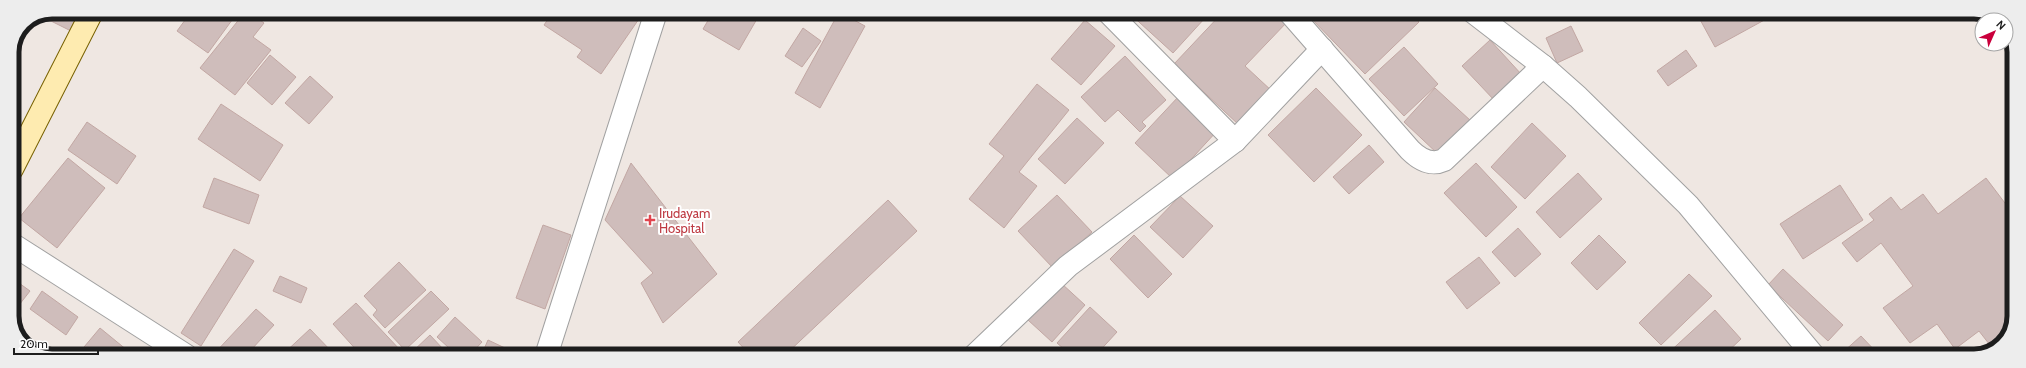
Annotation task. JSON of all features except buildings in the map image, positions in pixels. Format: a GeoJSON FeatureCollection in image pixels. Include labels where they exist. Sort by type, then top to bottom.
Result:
{"type":"FeatureCollection","features":[{"type":"Feature","properties":{"kind":"main road"},"geometry":{"type":"LineString","coordinates":[[19,155],[88,19]]}},
{"type":"Feature","properties":{"kind":"street"},"geometry":{"type":"LineString","coordinates":[[548,349],[654,19]]}},
{"type":"Feature","properties":{"kind":"street"},"geometry":{"type":"LineString","coordinates":[[1115,19],[1235,140]]}},
{"type":"Feature","properties":{"kind":"street"},"geometry":{"type":"LineString","coordinates":[[1295,19],[1410,150],[1418,157],[1438,163],[1444,160],[1543,66]]}},
{"type":"Feature","properties":{"kind":"street"},"geometry":{"type":"LineString","coordinates":[[1488,19],[1578,97],[1688,205],[1808,349]]}},
{"type":"Feature","properties":{"kind":"street"},"geometry":{"type":"LineString","coordinates":[[981,349],[1068,266],[1235,140],[1322,48]]}},
{"type":"Feature","properties":{"kind":"street"},"geometry":{"type":"LineString","coordinates":[[19,248],[176,349]]}},
{"type":"Feature","properties":{"kind":"place","name":"Irudayam Hospital"},"geometry":{"type":"Point","coordinates":[650,220]}}]}
